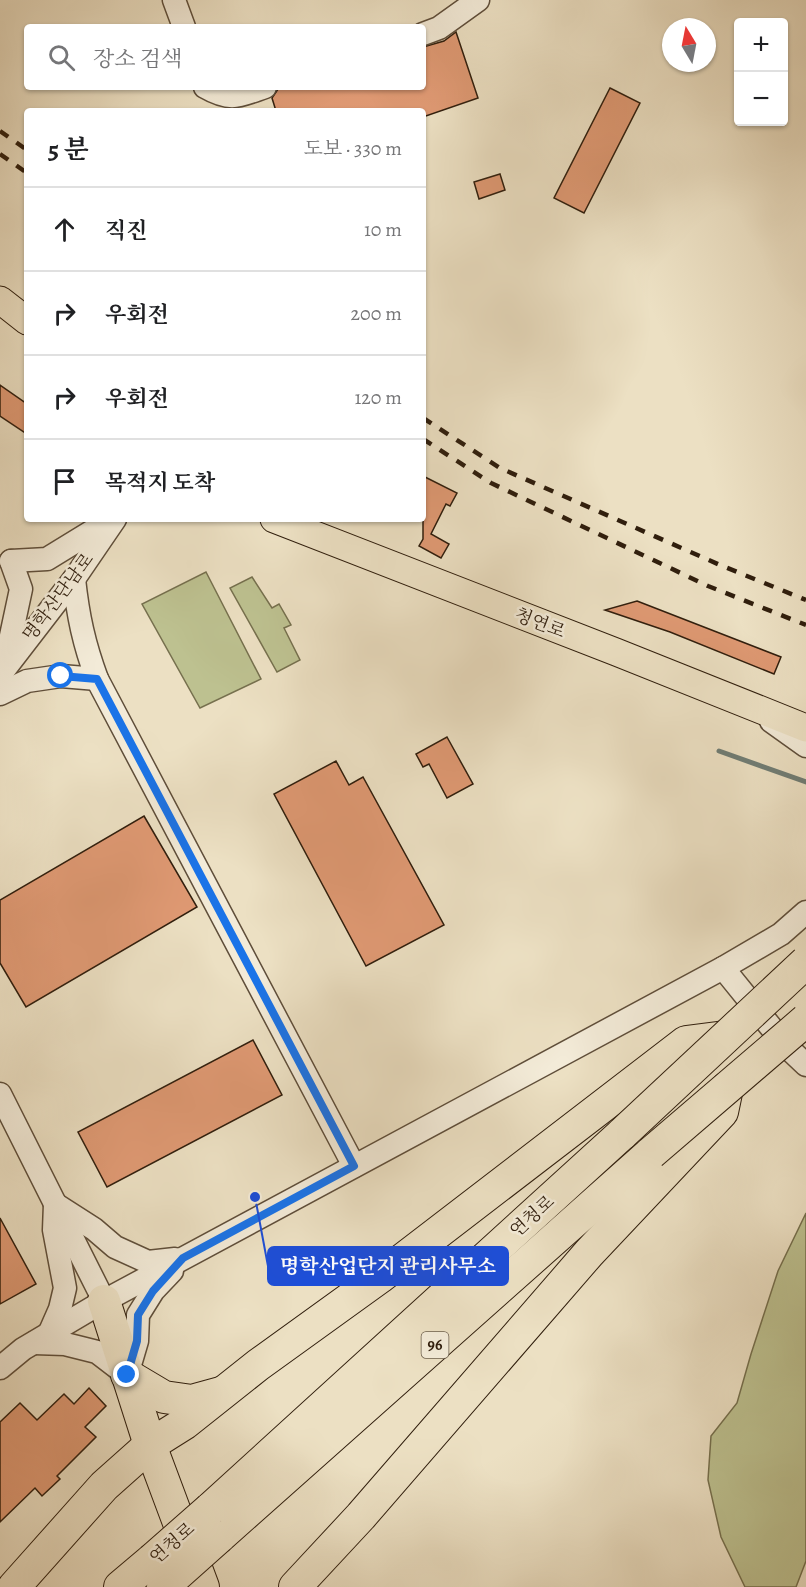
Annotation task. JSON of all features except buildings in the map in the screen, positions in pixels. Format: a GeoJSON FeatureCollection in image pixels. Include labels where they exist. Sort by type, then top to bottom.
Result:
{"type":"FeatureCollection","features":[{"type":"Feature","properties":{"kind":"highway","name":"연청로"},"geometry":{"type":"LineString","coordinates":[[215,1523],[623,1133],[806,962]]}},
{"type":"Feature","properties":{"kind":"highway","name":"연청로"},"geometry":{"type":"LineString","coordinates":[[120,1587],[157,1573],[659,1160],[727,1088],[806,1020]]}},
{"type":"Feature","properties":{"kind":"highway"},"geometry":{"type":"LineString","coordinates":[[14,1587],[110,1482],[150,1445],[185,1423],[380,1277],[686,1042],[725,1037]]}},
{"type":"Feature","properties":{"kind":"highway"},"geometry":{"type":"LineString","coordinates":[[295,1587],[362,1516],[590,1253],[659,1160]]}},
{"type":"Feature","properties":{"kind":"highway"},"geometry":{"type":"LineString","coordinates":[[104,1300],[150,1445],[203,1587]]}},
{"type":"Feature","properties":{"kind":"highway"},"geometry":{"type":"LineString","coordinates":[[127,1375],[164,1397],[192,1401],[224,1392]]}},
{"type":"Feature","properties":{"kind":"highway"},"geometry":{"type":"LineString","coordinates":[[110,1482],[124,1452],[132,1423],[127,1375]]}},
{"type":"Feature","properties":{"kind":"main road"},"geometry":{"type":"LineString","coordinates":[[0,300],[24,319]]}},
{"type":"Feature","properties":{"kind":"main road","name":"청연로"},"geometry":{"type":"LineString","coordinates":[[282,522],[806,728]]}},
{"type":"Feature","properties":{"kind":"street"},"geometry":{"type":"LineString","coordinates":[[174,0],[183,24]]}},
{"type":"Feature","properties":{"kind":"street"},"geometry":{"type":"LineString","coordinates":[[426,33],[439,28],[478,0]]}},
{"type":"Feature","properties":{"kind":"street"},"geometry":{"type":"LineString","coordinates":[[212,90],[236,98],[257,90]]}},
{"type":"Feature","properties":{"kind":"street"},"geometry":{"type":"LineString","coordinates":[[2,671],[21,589],[5,557],[48,559],[109,522]]}},
{"type":"Feature","properties":{"kind":"street","name":"명학산단남로"},"geometry":{"type":"LineString","coordinates":[[2,671],[74,579],[112,522]]}},
{"type":"Feature","properties":{"kind":"street"},"geometry":{"type":"LineString","coordinates":[[74,579],[77,609],[85,647],[97,679],[354,1166]]}},
{"type":"Feature","properties":{"kind":"street"},"geometry":{"type":"LineString","coordinates":[[0,694],[27,681],[61,676],[97,679]]}},
{"type":"Feature","properties":{"kind":"street"},"geometry":{"type":"LineString","coordinates":[[753,707],[806,746]]}},
{"type":"Feature","properties":{"kind":"street"},"geometry":{"type":"LineString","coordinates":[[0,1368],[41,1338],[104,1300],[723,968],[781,934],[806,912]]}},
{"type":"Feature","properties":{"kind":"street"},"geometry":{"type":"LineString","coordinates":[[723,968],[787,1047],[806,1065]]}},
{"type":"Feature","properties":{"kind":"street"},"geometry":{"type":"LineString","coordinates":[[0,1094],[104,1300]]}},
{"type":"Feature","properties":{"kind":"street"},"geometry":{"type":"LineString","coordinates":[[55,1204],[94,1229],[115,1247],[148,1262],[183,1258]]}},
{"type":"Feature","properties":{"kind":"street"},"geometry":{"type":"LineString","coordinates":[[41,1338],[60,1309],[65,1288],[54,1230],[55,1204]]}},
{"type":"Feature","properties":{"kind":"street"},"geometry":{"type":"LineString","coordinates":[[41,1338],[97,1352],[127,1375],[137,1341],[138,1315],[153,1291],[183,1258]]}},
{"type":"Feature","properties":{"kind":"green space"},"geometry":{"type":"Polygon","coordinates":[[[206,572],[261,679],[200,708],[142,604],[206,572]]]}},
{"type":"Feature","properties":{"kind":"green space"},"geometry":{"type":"Polygon","coordinates":[[[252,577],[272,608],[279,604],[291,625],[284,628],[300,660],[277,672],[230,588],[252,577]]]}},
{"type":"Feature","properties":{"kind":"green space"},"geometry":{"type":"Polygon","coordinates":[[[806,1213],[806,1561],[796,1587],[745,1587],[721,1537],[708,1480],[711,1436],[737,1403],[778,1271],[806,1213]]]}},
{"type":"Feature","properties":{"kind":"waterway"},"geometry":{"type":"LineString","coordinates":[[719,751],[806,782]]}},
{"type":"Feature","properties":{"kind":"railway"},"geometry":{"type":"LineString","coordinates":[[0,131],[24,148]]}},
{"type":"Feature","properties":{"kind":"railway"},"geometry":{"type":"LineString","coordinates":[[0,154],[24,171]]}},
{"type":"Feature","properties":{"kind":"railway"},"geometry":{"type":"LineString","coordinates":[[426,420],[500,468],[720,565],[806,600]]}},
{"type":"Feature","properties":{"kind":"railway"},"geometry":{"type":"LineString","coordinates":[[426,441],[491,483],[708,586],[806,625]]}},
{"type":"Feature","properties":{"kind":"place","name":"명학산업단지 관리사무소"},"geometry":{"type":"Point","coordinates":[255,1197]}},
{"type":"Feature","properties":{"kind":"route"},"geometry":{"type":"LineString","coordinates":[[61,676],[97,679],[354,1166],[183,1258],[153,1291],[138,1315],[137,1341],[127,1375]]}}]}
